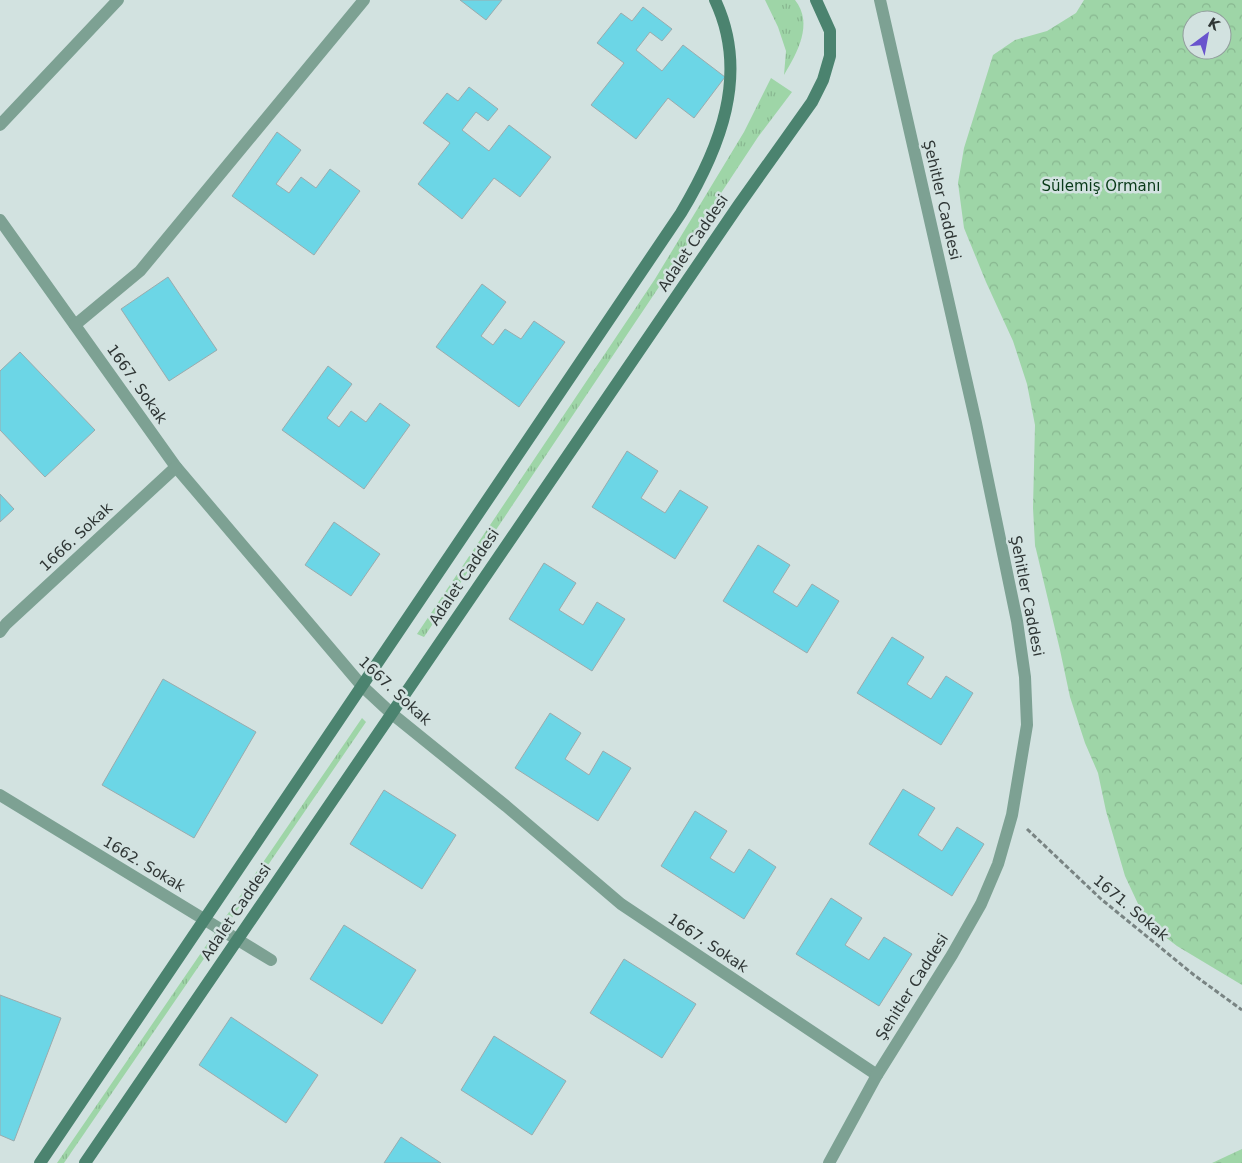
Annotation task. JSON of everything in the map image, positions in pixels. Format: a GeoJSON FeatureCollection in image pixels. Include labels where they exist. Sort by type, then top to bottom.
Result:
{"type":"FeatureCollection","features":[{"type":"Feature","properties":{"kind":"street"},"geometry":{"type":"LineString","coordinates":[[0,125],[118,0]]}},
{"type":"Feature","properties":{"kind":"street"},"geometry":{"type":"LineString","coordinates":[[76,325],[140,271],[364,0]]}},
{"type":"Feature","properties":{"kind":"street"},"geometry":{"type":"LineString","coordinates":[[40,1163],[681,213],[696,188],[724,124],[732,72],[726,35],[715,0]]}},
{"type":"Feature","properties":{"kind":"street","name":"Adalet Caddesi"},"geometry":{"type":"LineString","coordinates":[[85,1163],[738,206],[812,102],[823,80],[830,56],[830,30],[816,0]]}},
{"type":"Feature","properties":{"kind":"street","name":"Şehitler Caddesi"},"geometry":{"type":"LineString","coordinates":[[828,1163],[876,1075],[981,904],[998,864],[1012,815],[1027,724],[1025,677],[1017,620],[976,423],[880,0]]}},
{"type":"Feature","properties":{"kind":"street","name":"1667. Sokak"},"geometry":{"type":"LineString","coordinates":[[0,220],[176,466],[362,686],[391,713],[506,806],[621,904],[876,1075]]}},
{"type":"Feature","properties":{"kind":"street","name":"1666. Sokak"},"geometry":{"type":"LineString","coordinates":[[0,632],[6,624],[176,466]]}},
{"type":"Feature","properties":{"kind":"street","name":"1662. Sokak"},"geometry":{"type":"LineString","coordinates":[[0,795],[271,960]]}},
{"type":"Feature","properties":{"kind":"path","name":"1671. Sokak"},"geometry":{"type":"LineString","coordinates":[[1012,815],[1101,899],[1194,975],[1242,1010]]}},
{"type":"Feature","properties":{"kind":"green space"},"geometry":{"type":"Polygon","coordinates":[[[765,0],[795,0],[801,9],[803,19],[802,38],[784,75],[786,51],[778,27],[765,0]]]}},
{"type":"Feature","properties":{"kind":"green space","name":"Sülemiş Ormanı"},"geometry":{"type":"Polygon","coordinates":[[[1084,0],[1242,0],[1242,985],[1177,946],[1147,923],[1125,876],[1106,811],[1098,773],[1085,743],[1070,697],[1035,545],[1033,508],[1035,425],[1027,384],[1013,341],[964,228],[958,183],[964,148],[993,55],[1015,40],[1047,31],[1076,13],[1084,0]]]}},
{"type":"Feature","properties":{"kind":"green space"},"geometry":{"type":"Polygon","coordinates":[[[771,78],[792,92],[758,137],[424,637],[417,634],[655,279],[744,132],[771,78]]]}},
{"type":"Feature","properties":{"kind":"green space"},"geometry":{"type":"Polygon","coordinates":[[[362,718],[366,722],[64,1163],[57,1163],[362,718]]]}},
{"type":"Feature","properties":{"kind":"green space"},"geometry":{"type":"Polygon","coordinates":[[[1242,1149],[1242,1163],[1212,1163],[1242,1149]]]}},
{"type":"Feature","properties":{"kind":"building"},"geometry":{"type":"Polygon","coordinates":[[[460,0],[502,0],[486,20],[460,0]]]}},
{"type":"Feature","properties":{"kind":"building"},"geometry":{"type":"Polygon","coordinates":[[[643,7],[672,29],[662,41],[650,32],[636,50],[662,71],[683,45],[725,77],[694,118],[668,98],[636,139],[591,105],[624,63],[597,43],[621,13],[632,21],[643,7]]]}},
{"type":"Feature","properties":{"kind":"building"},"geometry":{"type":"Polygon","coordinates":[[[469,87],[498,109],[488,121],[476,112],[462,130],[489,151],[509,125],[551,157],[520,197],[494,178],[462,219],[418,184],[450,143],[423,123],[447,93],[458,101],[469,87]]]}},
{"type":"Feature","properties":{"kind":"building"},"geometry":{"type":"Polygon","coordinates":[[[277,132],[301,150],[276,184],[289,193],[301,177],[316,188],[330,169],[360,191],[314,255],[232,196],[277,132]]]}},
{"type":"Feature","properties":{"kind":"building"},"geometry":{"type":"Polygon","coordinates":[[[168,277],[217,350],[169,381],[121,309],[168,277]]]}},
{"type":"Feature","properties":{"kind":"building"},"geometry":{"type":"Polygon","coordinates":[[[482,284],[506,302],[481,336],[493,345],[505,329],[521,339],[534,321],[565,342],[519,407],[436,347],[482,284]]]}},
{"type":"Feature","properties":{"kind":"building"},"geometry":{"type":"Polygon","coordinates":[[[20,352],[95,430],[45,477],[0,430],[0,371],[20,352]]]}},
{"type":"Feature","properties":{"kind":"building"},"geometry":{"type":"Polygon","coordinates":[[[328,366],[352,384],[327,418],[339,427],[351,411],[366,422],[380,403],[410,425],[364,489],[282,430],[328,366]]]}},
{"type":"Feature","properties":{"kind":"building"},"geometry":{"type":"Polygon","coordinates":[[[627,451],[658,471],[641,498],[665,513],[680,490],[708,507],[675,559],[592,507],[627,451]]]}},
{"type":"Feature","properties":{"kind":"building"},"geometry":{"type":"Polygon","coordinates":[[[0,494],[14,509],[0,522],[0,494]]]}},
{"type":"Feature","properties":{"kind":"building"},"geometry":{"type":"Polygon","coordinates":[[[334,522],[380,554],[351,596],[305,565],[334,522]]]}},
{"type":"Feature","properties":{"kind":"building"},"geometry":{"type":"Polygon","coordinates":[[[758,545],[790,565],[773,592],[797,607],[812,584],[839,601],[807,653],[723,601],[758,545]]]}},
{"type":"Feature","properties":{"kind":"building"},"geometry":{"type":"Polygon","coordinates":[[[544,563],[576,583],[559,610],[583,625],[597,602],[625,619],[592,671],[509,619],[544,563]]]}},
{"type":"Feature","properties":{"kind":"building"},"geometry":{"type":"Polygon","coordinates":[[[892,637],[924,657],[907,684],[931,699],[946,676],[973,693],[941,745],[857,693],[892,637]]]}},
{"type":"Feature","properties":{"kind":"building"},"geometry":{"type":"Polygon","coordinates":[[[163,679],[256,732],[194,838],[102,785],[163,679]]]}},
{"type":"Feature","properties":{"kind":"building"},"geometry":{"type":"Polygon","coordinates":[[[550,713],[581,733],[565,759],[589,775],[603,751],[631,768],[598,821],[515,768],[550,713]]]}},
{"type":"Feature","properties":{"kind":"building"},"geometry":{"type":"Polygon","coordinates":[[[903,789],[935,808],[918,835],[942,851],[957,827],[984,844],[952,896],[869,844],[903,789]]]}},
{"type":"Feature","properties":{"kind":"building"},"geometry":{"type":"Polygon","coordinates":[[[384,790],[456,835],[422,889],[350,844],[384,790]]]}},
{"type":"Feature","properties":{"kind":"building"},"geometry":{"type":"Polygon","coordinates":[[[695,811],[727,831],[710,858],[734,873],[749,849],[776,867],[744,919],[661,866],[695,811]]]}},
{"type":"Feature","properties":{"kind":"building"},"geometry":{"type":"Polygon","coordinates":[[[831,898],[862,918],[845,945],[869,960],[884,937],[912,954],[879,1006],[796,954],[831,898]]]}},
{"type":"Feature","properties":{"kind":"building"},"geometry":{"type":"Polygon","coordinates":[[[344,925],[416,970],[382,1024],[310,979],[344,925]]]}},
{"type":"Feature","properties":{"kind":"building"},"geometry":{"type":"Polygon","coordinates":[[[624,959],[696,1004],[662,1058],[590,1013],[624,959]]]}},
{"type":"Feature","properties":{"kind":"building"},"geometry":{"type":"Polygon","coordinates":[[[0,995],[61,1018],[14,1141],[0,1135],[0,995]]]}},
{"type":"Feature","properties":{"kind":"building"},"geometry":{"type":"Polygon","coordinates":[[[231,1017],[318,1075],[286,1123],[199,1065],[231,1017]]]}},
{"type":"Feature","properties":{"kind":"building"},"geometry":{"type":"Polygon","coordinates":[[[494,1036],[566,1081],[532,1135],[461,1090],[494,1036]]]}},
{"type":"Feature","properties":{"kind":"building"},"geometry":{"type":"Polygon","coordinates":[[[401,1137],[441,1163],[384,1163],[401,1137]]]}}]}
